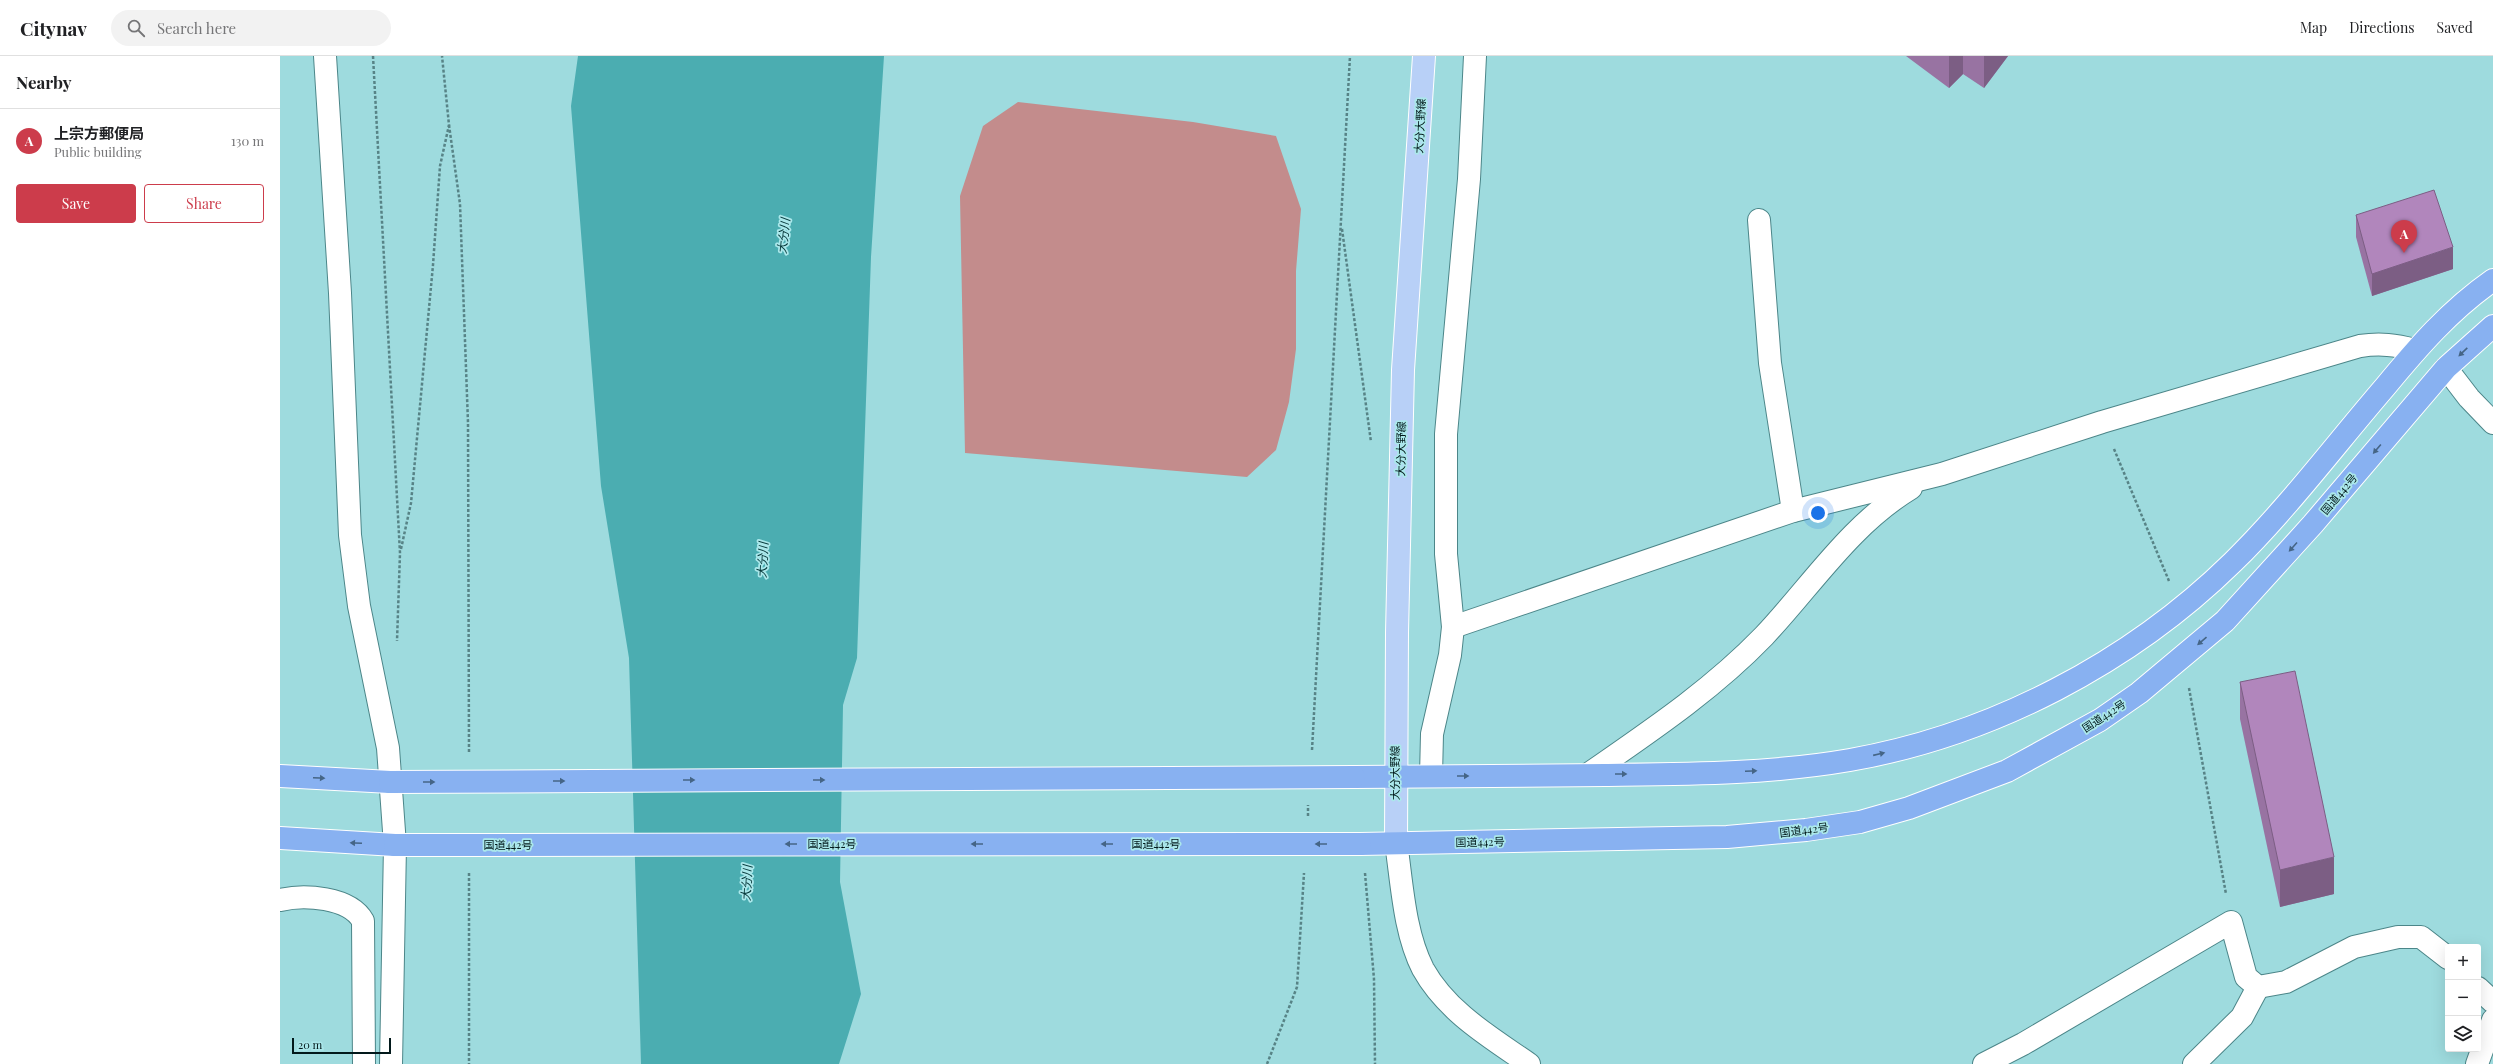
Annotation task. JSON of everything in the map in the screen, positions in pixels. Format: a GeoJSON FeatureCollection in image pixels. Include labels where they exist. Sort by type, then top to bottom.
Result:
{"type":"FeatureCollection","features":[{"type":"Feature","properties":{"kind":"highway"},"geometry":{"type":"LineString","coordinates":[[280,776],[390,782],[1587,775],[1758,771],[1853,760],[1943,736],[2015,709],[2046,694],[2130,645],[2188,603],[2232,563],[2262,531],[2415,350],[2444,320],[2493,280]]}},
{"type":"Feature","properties":{"kind":"highway","name":"国道442号"},"geometry":{"type":"LineString","coordinates":[[280,838],[395,845],[1360,844],[1727,837],[1806,830],[1860,822],[1909,808],[2007,771],[2100,720],[2139,693],[2225,621],[2313,524],[2446,368],[2493,326]]}},
{"type":"Feature","properties":{"kind":"main road","name":"大分大野線"},"geometry":{"type":"LineString","coordinates":[[1396,843],[1395,776],[1403,370],[1424,56]]}},
{"type":"Feature","properties":{"kind":"street"},"geometry":{"type":"LineString","coordinates":[[325,56],[340,293],[350,535],[360,613],[388,748],[395,845],[390,1064]]}},
{"type":"Feature","properties":{"kind":"street"},"geometry":{"type":"LineString","coordinates":[[1430,776],[1432,734],[1450,655],[1453,627],[1446,554],[1446,434],[1450,371],[1469,179],[1475,56]]}},
{"type":"Feature","properties":{"kind":"street"},"geometry":{"type":"LineString","coordinates":[[1759,220],[1770,363],[1793,511]]}},
{"type":"Feature","properties":{"kind":"street"},"geometry":{"type":"LineString","coordinates":[[1453,627],[1793,511],[1942,474],[2102,422],[2360,346],[2380,343],[2392,344],[2415,350]]}},
{"type":"Feature","properties":{"kind":"street"},"geometry":{"type":"LineString","coordinates":[[2446,368],[2469,398],[2493,423]]}},
{"type":"Feature","properties":{"kind":"street"},"geometry":{"type":"LineString","coordinates":[[1587,775],[1695,698],[1732,666],[1764,636],[1867,520],[1899,496],[1942,474]]}},
{"type":"Feature","properties":{"kind":"street"},"geometry":{"type":"LineString","coordinates":[[1396,843],[1413,939],[1423,968],[1442,996],[1465,1019],[1529,1064]]}},
{"type":"Feature","properties":{"kind":"street"},"geometry":{"type":"LineString","coordinates":[[280,900],[335,900],[347,905],[359,914],[363,921],[364,1064]]}},
{"type":"Feature","properties":{"kind":"street"},"geometry":{"type":"LineString","coordinates":[[1984,1064],[2023,1044],[2231,922],[2246,977],[2258,987],[2286,982],[2354,947],[2398,937],[2421,937],[2445,956]]}},
{"type":"Feature","properties":{"kind":"street"},"geometry":{"type":"LineString","coordinates":[[2194,1064],[2242,1017],[2258,987]]}},
{"type":"Feature","properties":{"kind":"street"},"geometry":{"type":"LineString","coordinates":[[2481,991],[2493,1002]]}},
{"type":"Feature","properties":{"kind":"street"},"geometry":{"type":"LineString","coordinates":[[2476,1064],[2493,1020]]}},
{"type":"Feature","properties":{"kind":"path"},"geometry":{"type":"LineString","coordinates":[[373,56],[400,553],[397,647]]}},
{"type":"Feature","properties":{"kind":"path"},"geometry":{"type":"LineString","coordinates":[[442,56],[449,125],[460,204],[468,423],[469,755]]}},
{"type":"Feature","properties":{"kind":"path"},"geometry":{"type":"LineString","coordinates":[[1311,757],[1350,56]]}},
{"type":"Feature","properties":{"kind":"path"},"geometry":{"type":"LineString","coordinates":[[400,553],[411,503],[433,265],[440,166],[449,125]]}},
{"type":"Feature","properties":{"kind":"path"},"geometry":{"type":"LineString","coordinates":[[1341,223],[1371,444]]}},
{"type":"Feature","properties":{"kind":"path"},"geometry":{"type":"LineString","coordinates":[[1307,820],[1309,797]]}},
{"type":"Feature","properties":{"kind":"path"},"geometry":{"type":"LineString","coordinates":[[469,866],[469,1064]]}},
{"type":"Feature","properties":{"kind":"path"},"geometry":{"type":"LineString","coordinates":[[1267,1064],[1297,987],[1304,868]]}},
{"type":"Feature","properties":{"kind":"path"},"geometry":{"type":"LineString","coordinates":[[1365,872],[1374,979],[1375,1064]]}},
{"type":"Feature","properties":{"kind":"shaded area"},"geometry":{"type":"Polygon","coordinates":[[[1018,102],[1193,122],[1276,136],[1301,209],[1296,271],[1296,349],[1289,402],[1276,450],[1247,477],[965,453],[960,196],[983,126],[1018,102]]]}},
{"type":"Feature","properties":{"kind":"water","name":"大分川"},"geometry":{"type":"Polygon","coordinates":[[[578,56],[884,56],[871,257],[857,658],[843,705],[840,882],[861,994],[839,1064],[641,1064],[629,658],[601,486],[571,106],[578,56]]]}},
{"type":"Feature","properties":{"kind":"building"},"geometry":{"type":"Polygon","coordinates":[[[2434,190],[2453,247],[2372,274],[2356,215],[2434,190]]]}},
{"type":"Feature","properties":{"kind":"building"},"geometry":{"type":"Polygon","coordinates":[[[2295,671],[2334,857],[2280,870],[2240,682],[2295,671]]]}},
{"type":"Feature","properties":{"kind":"place","name":"上宗方郵便局"},"geometry":{"type":"Point","coordinates":[2404,253]}}]}
